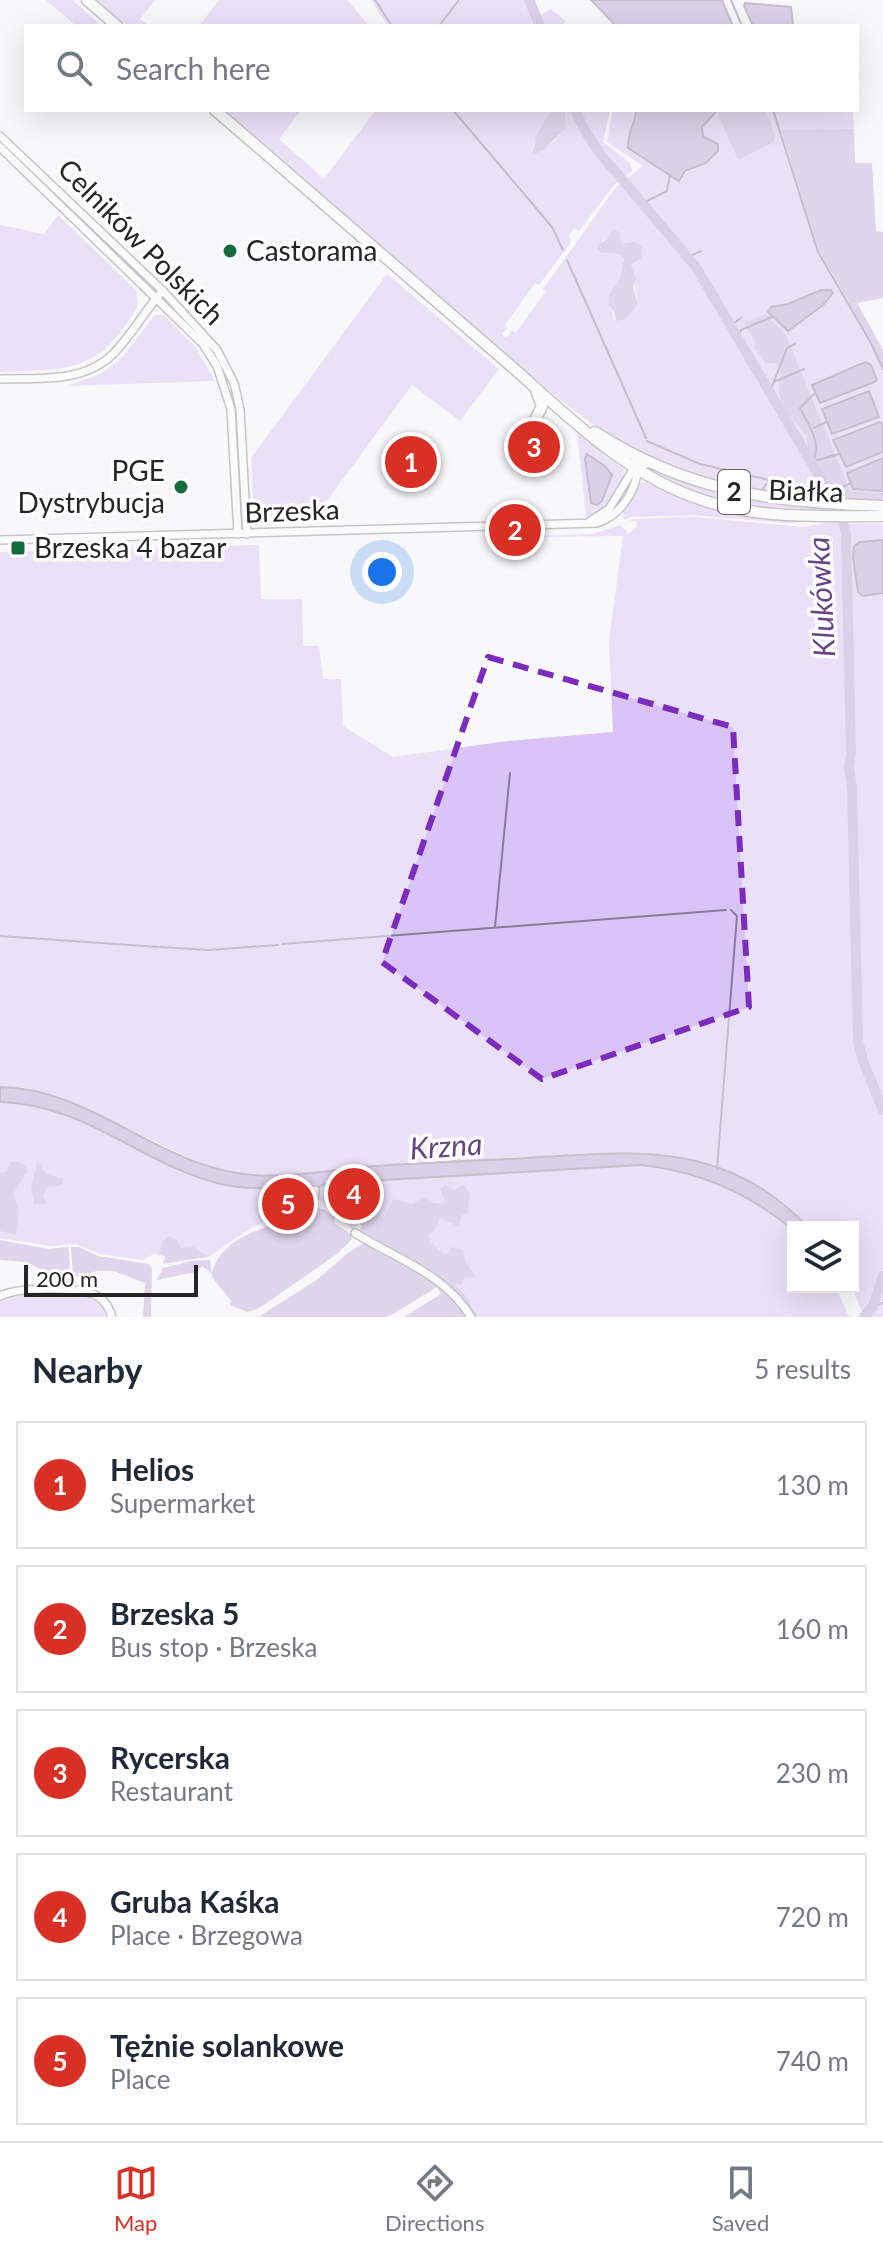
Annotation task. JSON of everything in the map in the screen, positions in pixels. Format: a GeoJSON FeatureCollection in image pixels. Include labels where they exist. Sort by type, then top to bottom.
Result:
{"type":"FeatureCollection","features":[{"type":"Feature","properties":{"kind":"highway"},"geometry":{"type":"LineString","coordinates":[[87,0],[115,24]]}},
{"type":"Feature","properties":{"kind":"highway","name":"2"},"geometry":{"type":"LineString","coordinates":[[217,112],[587,433],[637,465]]}},
{"type":"Feature","properties":{"kind":"highway"},"geometry":{"type":"LineString","coordinates":[[529,382],[542,401],[535,420]]}},
{"type":"Feature","properties":{"kind":"highway","name":"Białka"},"geometry":{"type":"LineString","coordinates":[[637,465],[651,463],[699,482],[774,499],[883,506]]}},
{"type":"Feature","properties":{"kind":"highway","name":"Białka"},"geometry":{"type":"LineString","coordinates":[[637,465],[676,490],[721,506],[769,515],[883,516]]}},
{"type":"Feature","properties":{"kind":"street","name":"Celników Polskich"},"geometry":{"type":"LineString","coordinates":[[0,136],[6,149],[211,355],[232,394],[238,534]]}},
{"type":"Feature","properties":{"kind":"street","name":"Celników Polskich"},"geometry":{"type":"LineString","coordinates":[[6,149],[163,291],[217,350],[227,366],[242,433],[247,534]]}},
{"type":"Feature","properties":{"kind":"street"},"geometry":{"type":"LineString","coordinates":[[0,161],[6,149]]}},
{"type":"Feature","properties":{"kind":"street"},"geometry":{"type":"LineString","coordinates":[[0,379],[68,376],[92,369],[114,353],[163,291]]}},
{"type":"Feature","properties":{"kind":"street","name":"Brzeska"},"geometry":{"type":"LineString","coordinates":[[0,540],[585,524],[609,509],[637,465]]}},
{"type":"Feature","properties":{"kind":"street"},"geometry":{"type":"LineString","coordinates":[[292,1195],[297,1205]]}},
{"type":"Feature","properties":{"kind":"street"},"geometry":{"type":"LineString","coordinates":[[355,1233],[447,1286],[471,1317]]}},
{"type":"Feature","properties":{"kind":"street"},"geometry":{"type":"LineString","coordinates":[[0,1296],[22,1290],[88,1293],[104,1301],[112,1317]]}},
{"type":"Feature","properties":{"kind":"highlighted area"},"geometry":{"type":"Polygon","coordinates":[[[488,657],[733,727],[749,1007],[542,1079],[382,962],[488,657]]]}},
{"type":"Feature","properties":{"kind":"shaded area"},"geometry":{"type":"Polygon","coordinates":[[[46,0],[72,0],[100,24],[74,24],[46,0]]]}},
{"type":"Feature","properties":{"kind":"shaded area"},"geometry":{"type":"Polygon","coordinates":[[[96,0],[155,0],[140,19],[146,24],[125,24],[96,0]]]}},
{"type":"Feature","properties":{"kind":"shaded area"},"geometry":{"type":"Polygon","coordinates":[[[219,0],[347,0],[367,23],[366,24],[201,24],[219,0]]]}},
{"type":"Feature","properties":{"kind":"shaded area"},"geometry":{"type":"Polygon","coordinates":[[[371,0],[532,0],[540,15],[551,9],[566,21],[565,24],[387,24],[371,0]]]}},
{"type":"Feature","properties":{"kind":"shaded area"},"geometry":{"type":"Polygon","coordinates":[[[591,0],[722,0],[732,24],[614,24],[591,0]]]}},
{"type":"Feature","properties":{"kind":"shaded area"},"geometry":{"type":"Polygon","coordinates":[[[745,3],[791,7],[793,24],[752,24],[745,3]]]}},
{"type":"Feature","properties":{"kind":"shaded area"},"geometry":{"type":"Polygon","coordinates":[[[226,112],[299,112],[279,139],[324,179],[374,112],[550,112],[532,148],[544,150],[565,127],[562,112],[610,112],[603,142],[630,163],[632,171],[614,185],[579,231],[574,228],[569,236],[569,245],[539,285],[535,283],[505,325],[508,328],[502,334],[506,338],[512,331],[516,333],[546,291],[543,289],[616,187],[643,166],[607,142],[613,112],[636,112],[628,148],[682,175],[706,163],[718,151],[714,143],[703,136],[702,127],[717,113],[738,160],[775,135],[767,112],[853,112],[854,129],[782,131],[819,251],[848,303],[856,303],[883,350],[883,493],[850,491],[766,315],[745,323],[755,342],[754,347],[766,364],[775,363],[777,366],[782,404],[807,435],[812,461],[835,498],[820,498],[816,491],[796,492],[797,499],[727,487],[638,454],[554,395],[226,112]],[[620,239],[602,241],[598,252],[614,253],[624,258],[620,278],[609,295],[614,320],[628,315],[638,304],[631,265],[642,246],[622,244],[620,239]],[[817,292],[788,304],[776,305],[788,331],[823,305],[817,292]]]}},
{"type":"Feature","properties":{"kind":"shaded area"},"geometry":{"type":"Polygon","coordinates":[[[550,112],[565,113],[566,128],[544,150],[532,155],[537,134],[550,112]]]}},
{"type":"Feature","properties":{"kind":"shaded area"},"geometry":{"type":"Polygon","coordinates":[[[636,112],[716,112],[702,127],[703,136],[718,144],[718,151],[706,163],[685,171],[679,181],[628,148],[636,112]]]}},
{"type":"Feature","properties":{"kind":"shaded area"},"geometry":{"type":"Polygon","coordinates":[[[767,112],[775,135],[774,142],[738,160],[717,113],[767,112]]]}},
{"type":"Feature","properties":{"kind":"shaded area"},"geometry":{"type":"Polygon","coordinates":[[[854,129],[855,163],[872,163],[876,231],[883,232],[883,298],[857,303],[883,350],[883,369],[873,344],[819,251],[781,130],[854,129]]]}},
{"type":"Feature","properties":{"kind":"shaded area"},"geometry":{"type":"Polygon","coordinates":[[[58,215],[136,290],[138,305],[110,344],[81,363],[46,370],[0,372],[0,225],[44,234],[58,215]]]}},
{"type":"Feature","properties":{"kind":"shaded area"},"geometry":{"type":"Polygon","coordinates":[[[613,229],[621,233],[622,244],[634,242],[642,246],[641,258],[631,265],[636,278],[633,287],[638,304],[625,319],[616,321],[608,304],[609,295],[620,278],[624,258],[614,253],[600,253],[597,246],[608,238],[613,229]]]}},
{"type":"Feature","properties":{"kind":"shaded area"},"geometry":{"type":"Polygon","coordinates":[[[387,274],[499,369],[460,421],[412,385],[312,521],[254,522],[251,458],[387,274]]]}},
{"type":"Feature","properties":{"kind":"shaded area"},"geometry":{"type":"Polygon","coordinates":[[[821,290],[831,290],[833,293],[823,305],[788,331],[768,312],[771,307],[788,304],[821,290]]]}},
{"type":"Feature","properties":{"kind":"shaded area"},"geometry":{"type":"Polygon","coordinates":[[[766,314],[786,335],[850,491],[883,493],[883,501],[835,498],[820,476],[809,452],[807,435],[782,405],[777,366],[775,363],[766,364],[754,347],[755,342],[744,323],[766,314]]]}},
{"type":"Feature","properties":{"kind":"shaded area"},"geometry":{"type":"Polygon","coordinates":[[[155,315],[164,315],[197,349],[215,381],[68,386],[100,374],[120,360],[155,315]]]}},
{"type":"Feature","properties":{"kind":"shaded area"},"geometry":{"type":"Polygon","coordinates":[[[865,362],[871,365],[877,380],[875,382],[820,403],[812,385],[865,362]]]}},
{"type":"Feature","properties":{"kind":"shaded area"},"geometry":{"type":"Polygon","coordinates":[[[869,391],[879,417],[832,434],[822,409],[869,391]]]}},
{"type":"Feature","properties":{"kind":"shaded area"},"geometry":{"type":"Polygon","coordinates":[[[880,422],[883,424],[883,452],[846,467],[833,440],[880,422]]]}},
{"type":"Feature","properties":{"kind":"shaded area"},"geometry":{"type":"Polygon","coordinates":[[[577,432],[624,470],[621,486],[613,501],[601,512],[586,517],[577,432]]]}},
{"type":"Feature","properties":{"kind":"shaded area"},"geometry":{"type":"Polygon","coordinates":[[[587,454],[612,475],[602,501],[597,505],[591,503],[585,459],[587,454]]]}},
{"type":"Feature","properties":{"kind":"shaded area"},"geometry":{"type":"Polygon","coordinates":[[[883,458],[883,491],[853,489],[847,473],[883,458]]]}},
{"type":"Feature","properties":{"kind":"shaded area"},"geometry":{"type":"Polygon","coordinates":[[[647,469],[733,497],[827,509],[827,515],[797,514],[707,499],[643,471],[647,469]]]}},
{"type":"Feature","properties":{"kind":"shaded area"},"geometry":{"type":"Polygon","coordinates":[[[643,482],[722,512],[806,522],[693,515],[631,517],[624,520],[622,509],[637,485],[643,482]]]}},
{"type":"Feature","properties":{"kind":"shaded area"},"geometry":{"type":"Polygon","coordinates":[[[693,517],[802,527],[826,523],[883,524],[883,1317],[868,1317],[871,1312],[874,1313],[874,1307],[866,1313],[862,1311],[854,1293],[859,1293],[859,1221],[801,1221],[760,1187],[642,1152],[257,1176],[200,1163],[85,1108],[22,1087],[0,1087],[0,552],[259,545],[261,599],[302,599],[303,646],[319,646],[323,679],[341,679],[343,726],[393,757],[507,741],[613,732],[609,641],[623,536],[504,537],[593,534],[621,525],[628,534],[637,526],[636,521],[630,521],[693,517]]]}},
{"type":"Feature","properties":{"kind":"shaded area"},"geometry":{"type":"Polygon","coordinates":[[[883,540],[883,593],[863,596],[858,592],[854,546],[860,542],[883,540]]]}},
{"type":"Feature","properties":{"kind":"shaded area"},"geometry":{"type":"Polygon","coordinates":[[[0,1087],[63,1099],[181,1156],[243,1174],[288,1175],[383,1166],[605,1154],[677,1157],[711,1165],[744,1179],[776,1199],[801,1221],[787,1221],[787,1225],[759,1205],[703,1178],[641,1165],[384,1180],[364,1182],[352,1191],[350,1186],[333,1183],[318,1188],[229,1186],[192,1175],[60,1113],[31,1105],[0,1102],[0,1087]]]}},
{"type":"Feature","properties":{"kind":"shaded area"},"geometry":{"type":"Polygon","coordinates":[[[0,1102],[31,1105],[59,1113],[192,1175],[221,1184],[260,1188],[348,1185],[352,1191],[346,1201],[344,1217],[354,1225],[360,1224],[352,1229],[312,1197],[246,1231],[210,1256],[164,1264],[165,1256],[154,1254],[142,1260],[100,1254],[76,1244],[50,1246],[0,1238],[0,1102]]]}},
{"type":"Feature","properties":{"kind":"shaded area"},"geometry":{"type":"Polygon","coordinates":[[[14,1161],[24,1165],[28,1171],[13,1194],[19,1211],[16,1235],[0,1231],[0,1173],[6,1172],[14,1161]]]}},
{"type":"Feature","properties":{"kind":"shaded area"},"geometry":{"type":"Polygon","coordinates":[[[37,1163],[43,1165],[43,1170],[49,1175],[64,1179],[62,1185],[47,1187],[43,1196],[47,1204],[34,1204],[31,1188],[37,1163]]]}},
{"type":"Feature","properties":{"kind":"shaded area"},"geometry":{"type":"Polygon","coordinates":[[[641,1165],[683,1172],[742,1194],[787,1225],[787,1293],[839,1293],[849,1317],[472,1317],[457,1295],[359,1230],[375,1214],[377,1206],[376,1191],[354,1191],[364,1182],[641,1165]]]}},
{"type":"Feature","properties":{"kind":"shaded area"},"geometry":{"type":"Polygon","coordinates":[[[463,1184],[470,1194],[468,1212],[461,1216],[459,1227],[440,1218],[434,1231],[428,1234],[442,1253],[447,1254],[452,1247],[463,1250],[466,1263],[475,1275],[464,1278],[462,1285],[456,1283],[455,1286],[465,1295],[478,1317],[472,1317],[457,1295],[359,1232],[362,1225],[352,1224],[344,1217],[345,1207],[350,1219],[353,1205],[358,1211],[366,1211],[371,1191],[377,1193],[378,1214],[384,1218],[393,1199],[412,1204],[424,1197],[443,1204],[445,1200],[440,1188],[445,1185],[455,1190],[463,1184]]]}},
{"type":"Feature","properties":{"kind":"shaded area"},"geometry":{"type":"Polygon","coordinates":[[[301,1209],[324,1209],[335,1218],[334,1223],[351,1234],[352,1239],[337,1254],[258,1309],[247,1312],[230,1305],[231,1301],[212,1273],[216,1262],[232,1244],[255,1231],[293,1221],[301,1209]]]}},
{"type":"Feature","properties":{"kind":"shaded area"},"geometry":{"type":"Polygon","coordinates":[[[169,1236],[177,1240],[181,1248],[194,1247],[209,1257],[163,1263],[165,1256],[159,1255],[162,1242],[169,1236]]]}},
{"type":"Feature","properties":{"kind":"shaded area"},"geometry":{"type":"Polygon","coordinates":[[[0,1240],[48,1249],[69,1247],[70,1275],[64,1279],[60,1274],[55,1277],[27,1262],[0,1260],[0,1240]]]}},
{"type":"Feature","properties":{"kind":"shaded area"},"geometry":{"type":"Polygon","coordinates":[[[364,1243],[438,1281],[470,1317],[404,1317],[441,1294],[437,1287],[388,1317],[258,1317],[318,1279],[364,1243]]]}},
{"type":"Feature","properties":{"kind":"shaded area"},"geometry":{"type":"Polygon","coordinates":[[[71,1247],[79,1247],[98,1256],[149,1264],[152,1269],[151,1317],[143,1317],[145,1283],[114,1271],[97,1271],[73,1278],[71,1247]]]}},
{"type":"Feature","properties":{"kind":"shaded area"},"geometry":{"type":"Polygon","coordinates":[[[210,1260],[212,1273],[202,1266],[196,1272],[157,1280],[163,1268],[191,1261],[210,1260]]]}},
{"type":"Feature","properties":{"kind":"shaded area"},"geometry":{"type":"Polygon","coordinates":[[[23,1293],[83,1296],[94,1300],[108,1317],[0,1317],[0,1300],[23,1293]]]}},
{"type":"Feature","properties":{"kind":"waterway"},"geometry":{"type":"LineString","coordinates":[[375,0],[391,24]]}},
{"type":"Feature","properties":{"kind":"waterway"},"geometry":{"type":"LineString","coordinates":[[441,24],[459,0]]}},
{"type":"Feature","properties":{"kind":"waterway","name":"Klukówka"},"geometry":{"type":"LineString","coordinates":[[529,0],[539,24]]}},
{"type":"Feature","properties":{"kind":"waterway"},"geometry":{"type":"LineString","coordinates":[[731,0],[741,24]]}},
{"type":"Feature","properties":{"kind":"waterway"},"geometry":{"type":"LineString","coordinates":[[455,112],[552,227],[563,250]]}},
{"type":"Feature","properties":{"kind":"waterway","name":"Klukówka"},"geometry":{"type":"LineString","coordinates":[[576,112],[598,151],[696,267],[841,513],[846,534],[849,767],[858,1041],[883,1110]]}},
{"type":"Feature","properties":{"kind":"waterway"},"geometry":{"type":"LineString","coordinates":[[774,112],[818,252],[883,369]]}},
{"type":"Feature","properties":{"kind":"waterway"},"geometry":{"type":"LineString","coordinates":[[643,203],[667,191],[670,175]]}},
{"type":"Feature","properties":{"kind":"waterway"},"geometry":{"type":"LineString","coordinates":[[688,257],[701,251]]}},
{"type":"Feature","properties":{"kind":"waterway"},"geometry":{"type":"LineString","coordinates":[[567,260],[646,438]]}},
{"type":"Feature","properties":{"kind":"waterway"},"geometry":{"type":"LineString","coordinates":[[738,340],[741,330],[772,317]]}},
{"type":"Feature","properties":{"kind":"waterway"},"geometry":{"type":"LineString","coordinates":[[730,326],[741,318]]}},
{"type":"Feature","properties":{"kind":"waterway"},"geometry":{"type":"LineString","coordinates":[[769,394],[787,348],[795,344]]}},
{"type":"Feature","properties":{"kind":"waterway"},"geometry":{"type":"LineString","coordinates":[[776,381],[804,369]]}},
{"type":"Feature","properties":{"kind":"waterway"},"geometry":{"type":"LineString","coordinates":[[811,465],[816,443],[800,408],[814,394]]}},
{"type":"Feature","properties":{"kind":"waterway"},"geometry":{"type":"LineString","coordinates":[[814,428],[826,422]]}},
{"type":"Feature","properties":{"kind":"waterway"},"geometry":{"type":"LineString","coordinates":[[647,441],[700,464],[769,480],[806,487],[820,481]]}},
{"type":"Feature","properties":{"kind":"waterway"},"geometry":{"type":"LineString","coordinates":[[814,461],[839,454]]}},
{"type":"Feature","properties":{"kind":"waterway"},"geometry":{"type":"LineString","coordinates":[[761,491],[769,481]]}},
{"type":"Feature","properties":{"kind":"waterway"},"geometry":{"type":"LineString","coordinates":[[832,499],[851,483]]}},
{"type":"Feature","properties":{"kind":"waterway"},"geometry":{"type":"LineString","coordinates":[[495,927],[510,773]]}},
{"type":"Feature","properties":{"kind":"waterway"},"geometry":{"type":"LineString","coordinates":[[282,944],[726,910]]}},
{"type":"Feature","properties":{"kind":"waterway"},"geometry":{"type":"LineString","coordinates":[[717,1169],[737,916],[731,910]]}},
{"type":"Feature","properties":{"kind":"waterway"},"geometry":{"type":"LineString","coordinates":[[0,936],[158,947]]}},
{"type":"Feature","properties":{"kind":"waterway"},"geometry":{"type":"LineString","coordinates":[[160,947],[209,950],[278,945]]}},
{"type":"Feature","properties":{"kind":"waterway","name":"Klukówka"},"geometry":{"type":"LineString","coordinates":[[864,1317],[873,1306],[883,1276]]}},
{"type":"Feature","properties":{"kind":"waterway"},"geometry":{"type":"LineString","coordinates":[[873,1306],[883,1303]]}},
{"type":"Feature","properties":{"kind":"place","name":"Castorama"},"geometry":{"type":"Point","coordinates":[230,251]}},
{"type":"Feature","properties":{"kind":"place","name":"Rycerska"},"geometry":{"type":"Point","coordinates":[534,447]}},
{"type":"Feature","properties":{"kind":"place","name":"Helios"},"geometry":{"type":"Point","coordinates":[411,462]}},
{"type":"Feature","properties":{"kind":"place","name":"PGE Dystrybucja"},"geometry":{"type":"Point","coordinates":[181,487]}},
{"type":"Feature","properties":{"kind":"place","name":"Brzeska 5"},"geometry":{"type":"Point","coordinates":[515,530]}},
{"type":"Feature","properties":{"kind":"place","name":"Brzeska 4 bazar"},"geometry":{"type":"Point","coordinates":[18,548]}},
{"type":"Feature","properties":{"kind":"place","name":"Gruba Kaśka"},"geometry":{"type":"Point","coordinates":[354,1194]}},
{"type":"Feature","properties":{"kind":"place","name":"Tężnie solankowe"},"geometry":{"type":"Point","coordinates":[288,1204]}},
{"type":"Feature","properties":{"kind":"water label","name":"Krzna"},"geometry":{"type":"Point","coordinates":[446,1147]}}]}
